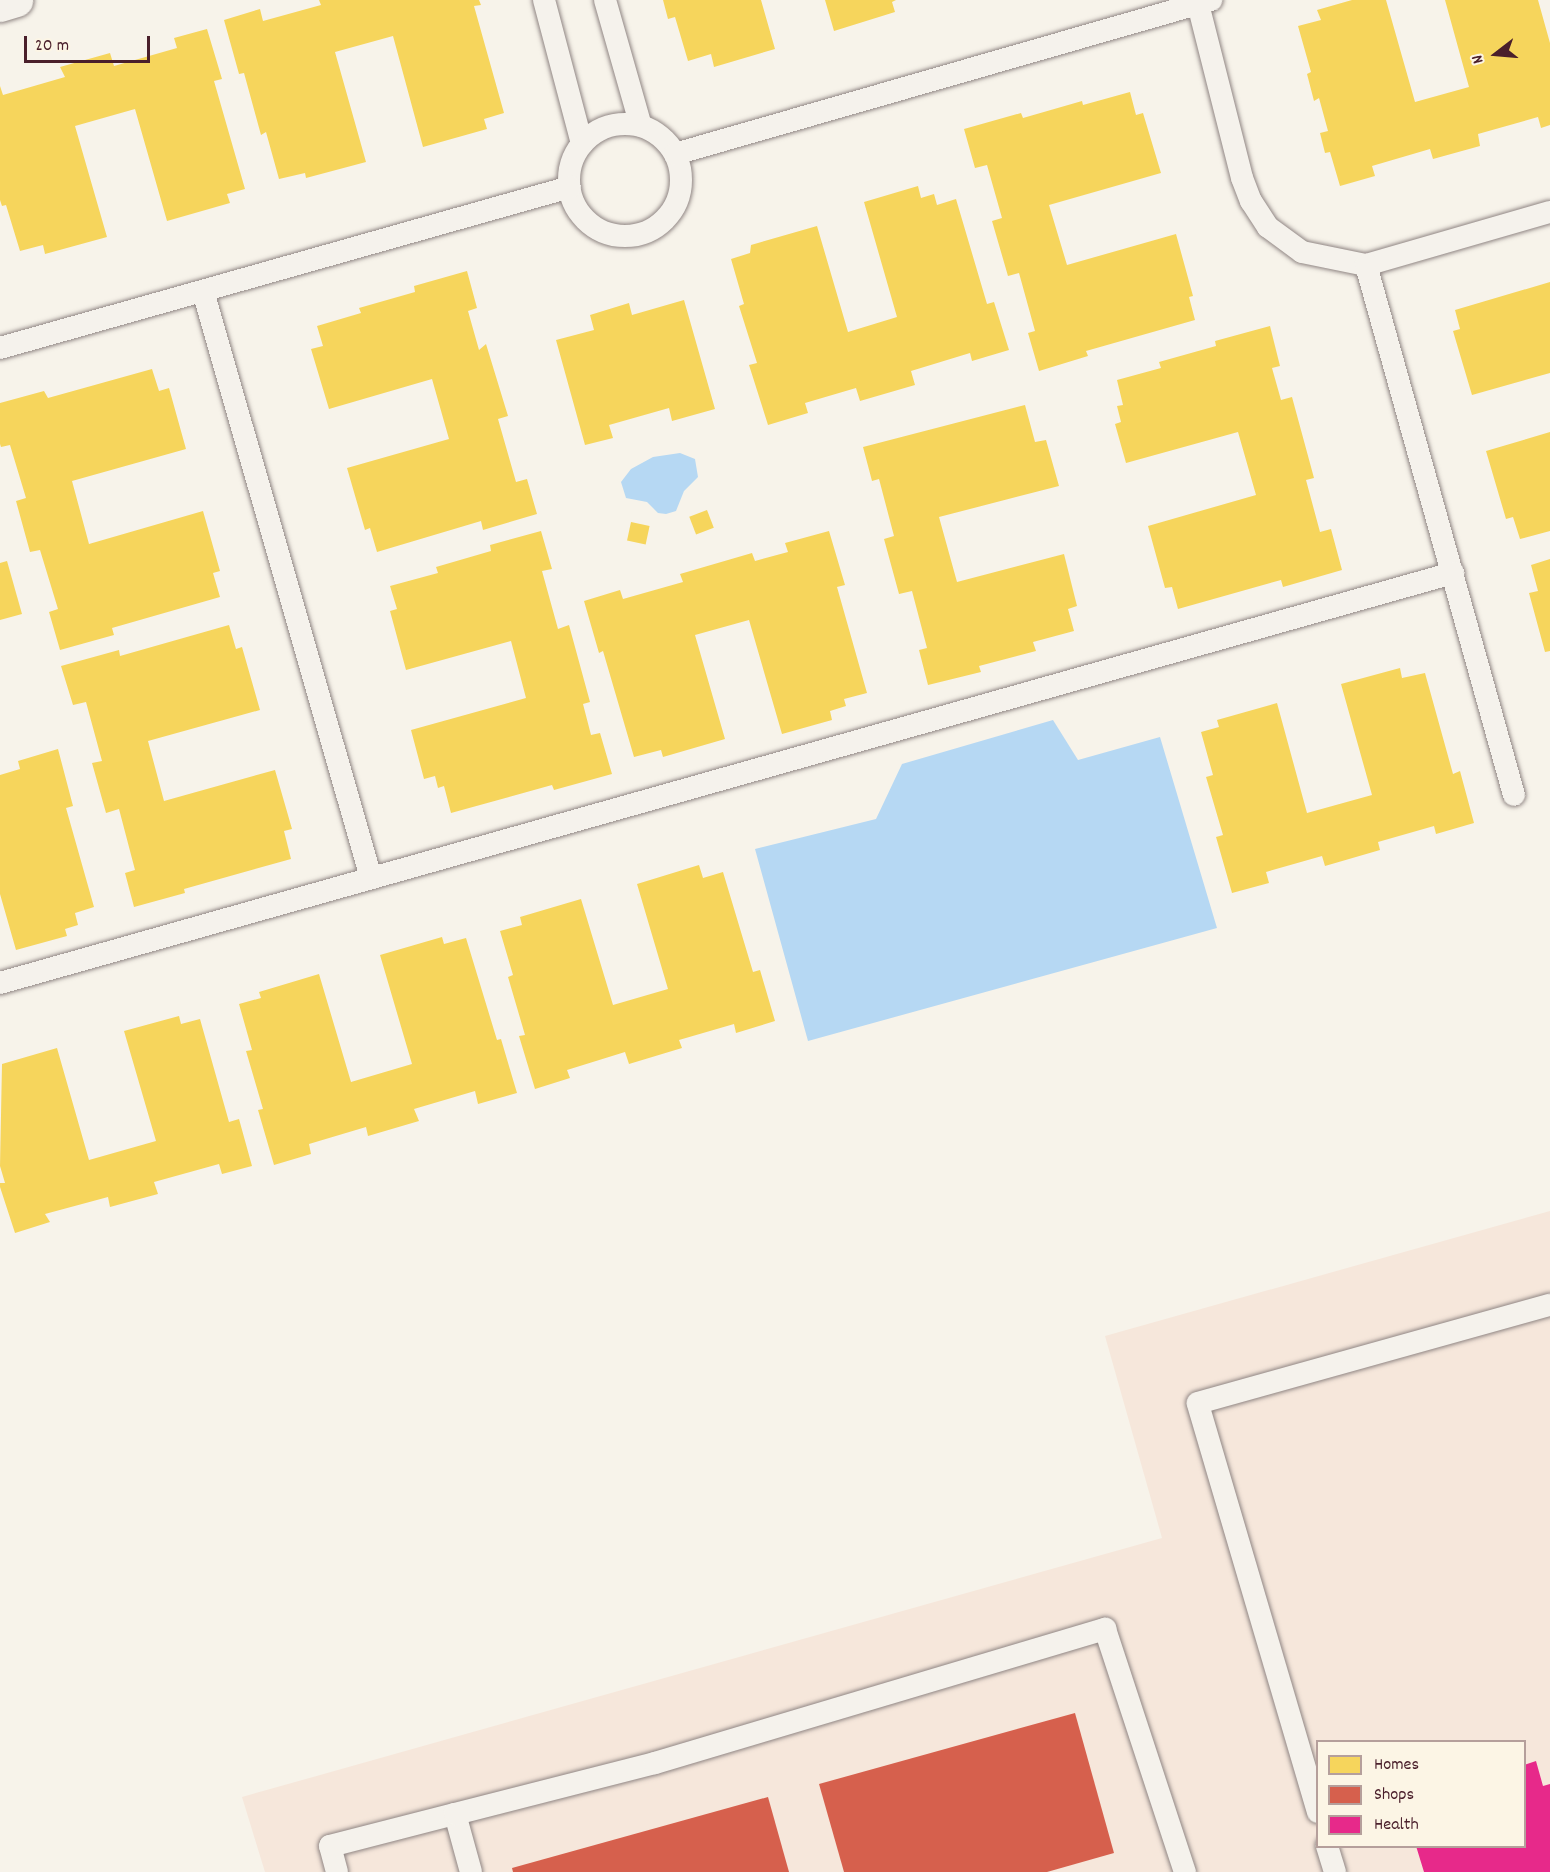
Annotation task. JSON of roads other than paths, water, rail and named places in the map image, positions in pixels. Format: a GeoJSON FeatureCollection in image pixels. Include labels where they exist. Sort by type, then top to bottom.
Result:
{"type":"FeatureCollection","features":[{"type":"Feature","properties":{"kind":"street"},"geometry":{"type":"LineString","coordinates":[[0,4],[16,0]]}},
{"type":"Feature","properties":{"kind":"lane"},"geometry":{"type":"LineString","coordinates":[[544,0],[582,144]]}},
{"type":"Feature","properties":{"kind":"lane"},"geometry":{"type":"LineString","coordinates":[[605,0],[641,126]]}},
{"type":"Feature","properties":{"kind":"lane"},"geometry":{"type":"LineString","coordinates":[[675,154],[1204,2],[1242,178],[1251,201],[1268,227],[1302,252],[1366,265],[1550,212]]}},
{"type":"Feature","properties":{"kind":"lane"},"geometry":{"type":"LineString","coordinates":[[613,124],[641,126],[664,140],[675,154],[681,172],[680,190],[674,208],[663,222],[646,232],[628,236],[610,234],[593,225],[580,213],[570,187],[569,177],[573,159],[582,144],[596,132],[613,124]]}},
{"type":"Feature","properties":{"kind":"lane"},"geometry":{"type":"LineString","coordinates":[[0,348],[570,187]]}},
{"type":"Feature","properties":{"kind":"lane"},"geometry":{"type":"LineString","coordinates":[[1366,265],[1514,795]]}},
{"type":"Feature","properties":{"kind":"lane"},"geometry":{"type":"LineString","coordinates":[[203,291],[371,878]]}},
{"type":"Feature","properties":{"kind":"lane"},"geometry":{"type":"LineString","coordinates":[[0,983],[1453,573]]}},
{"type":"Feature","properties":{"kind":"lane"},"geometry":{"type":"LineString","coordinates":[[1316,1809],[1198,1403],[1550,1305]]}},
{"type":"Feature","properties":{"kind":"lane"},"geometry":{"type":"LineString","coordinates":[[338,1872],[330,1846],[655,1763],[1105,1629],[1185,1872]]}},
{"type":"Feature","properties":{"kind":"lane"},"geometry":{"type":"LineString","coordinates":[[456,1814],[471,1872]]}},
{"type":"Feature","properties":{"kind":"lane"},"geometry":{"type":"LineString","coordinates":[[1328,1848],[1335,1872]]}},
{"type":"Feature","properties":{"kind":"water"},"geometry":{"type":"Polygon","coordinates":[[[680,453],[695,459],[698,477],[684,491],[676,511],[666,514],[658,513],[647,502],[626,498],[621,482],[631,469],[653,457],[680,453]]]}},
{"type":"Feature","properties":{"kind":"water"},"geometry":{"type":"Polygon","coordinates":[[[1053,720],[1078,760],[1160,737],[1217,928],[808,1041],[755,849],[876,819],[902,764],[1053,720]]]}}]}
